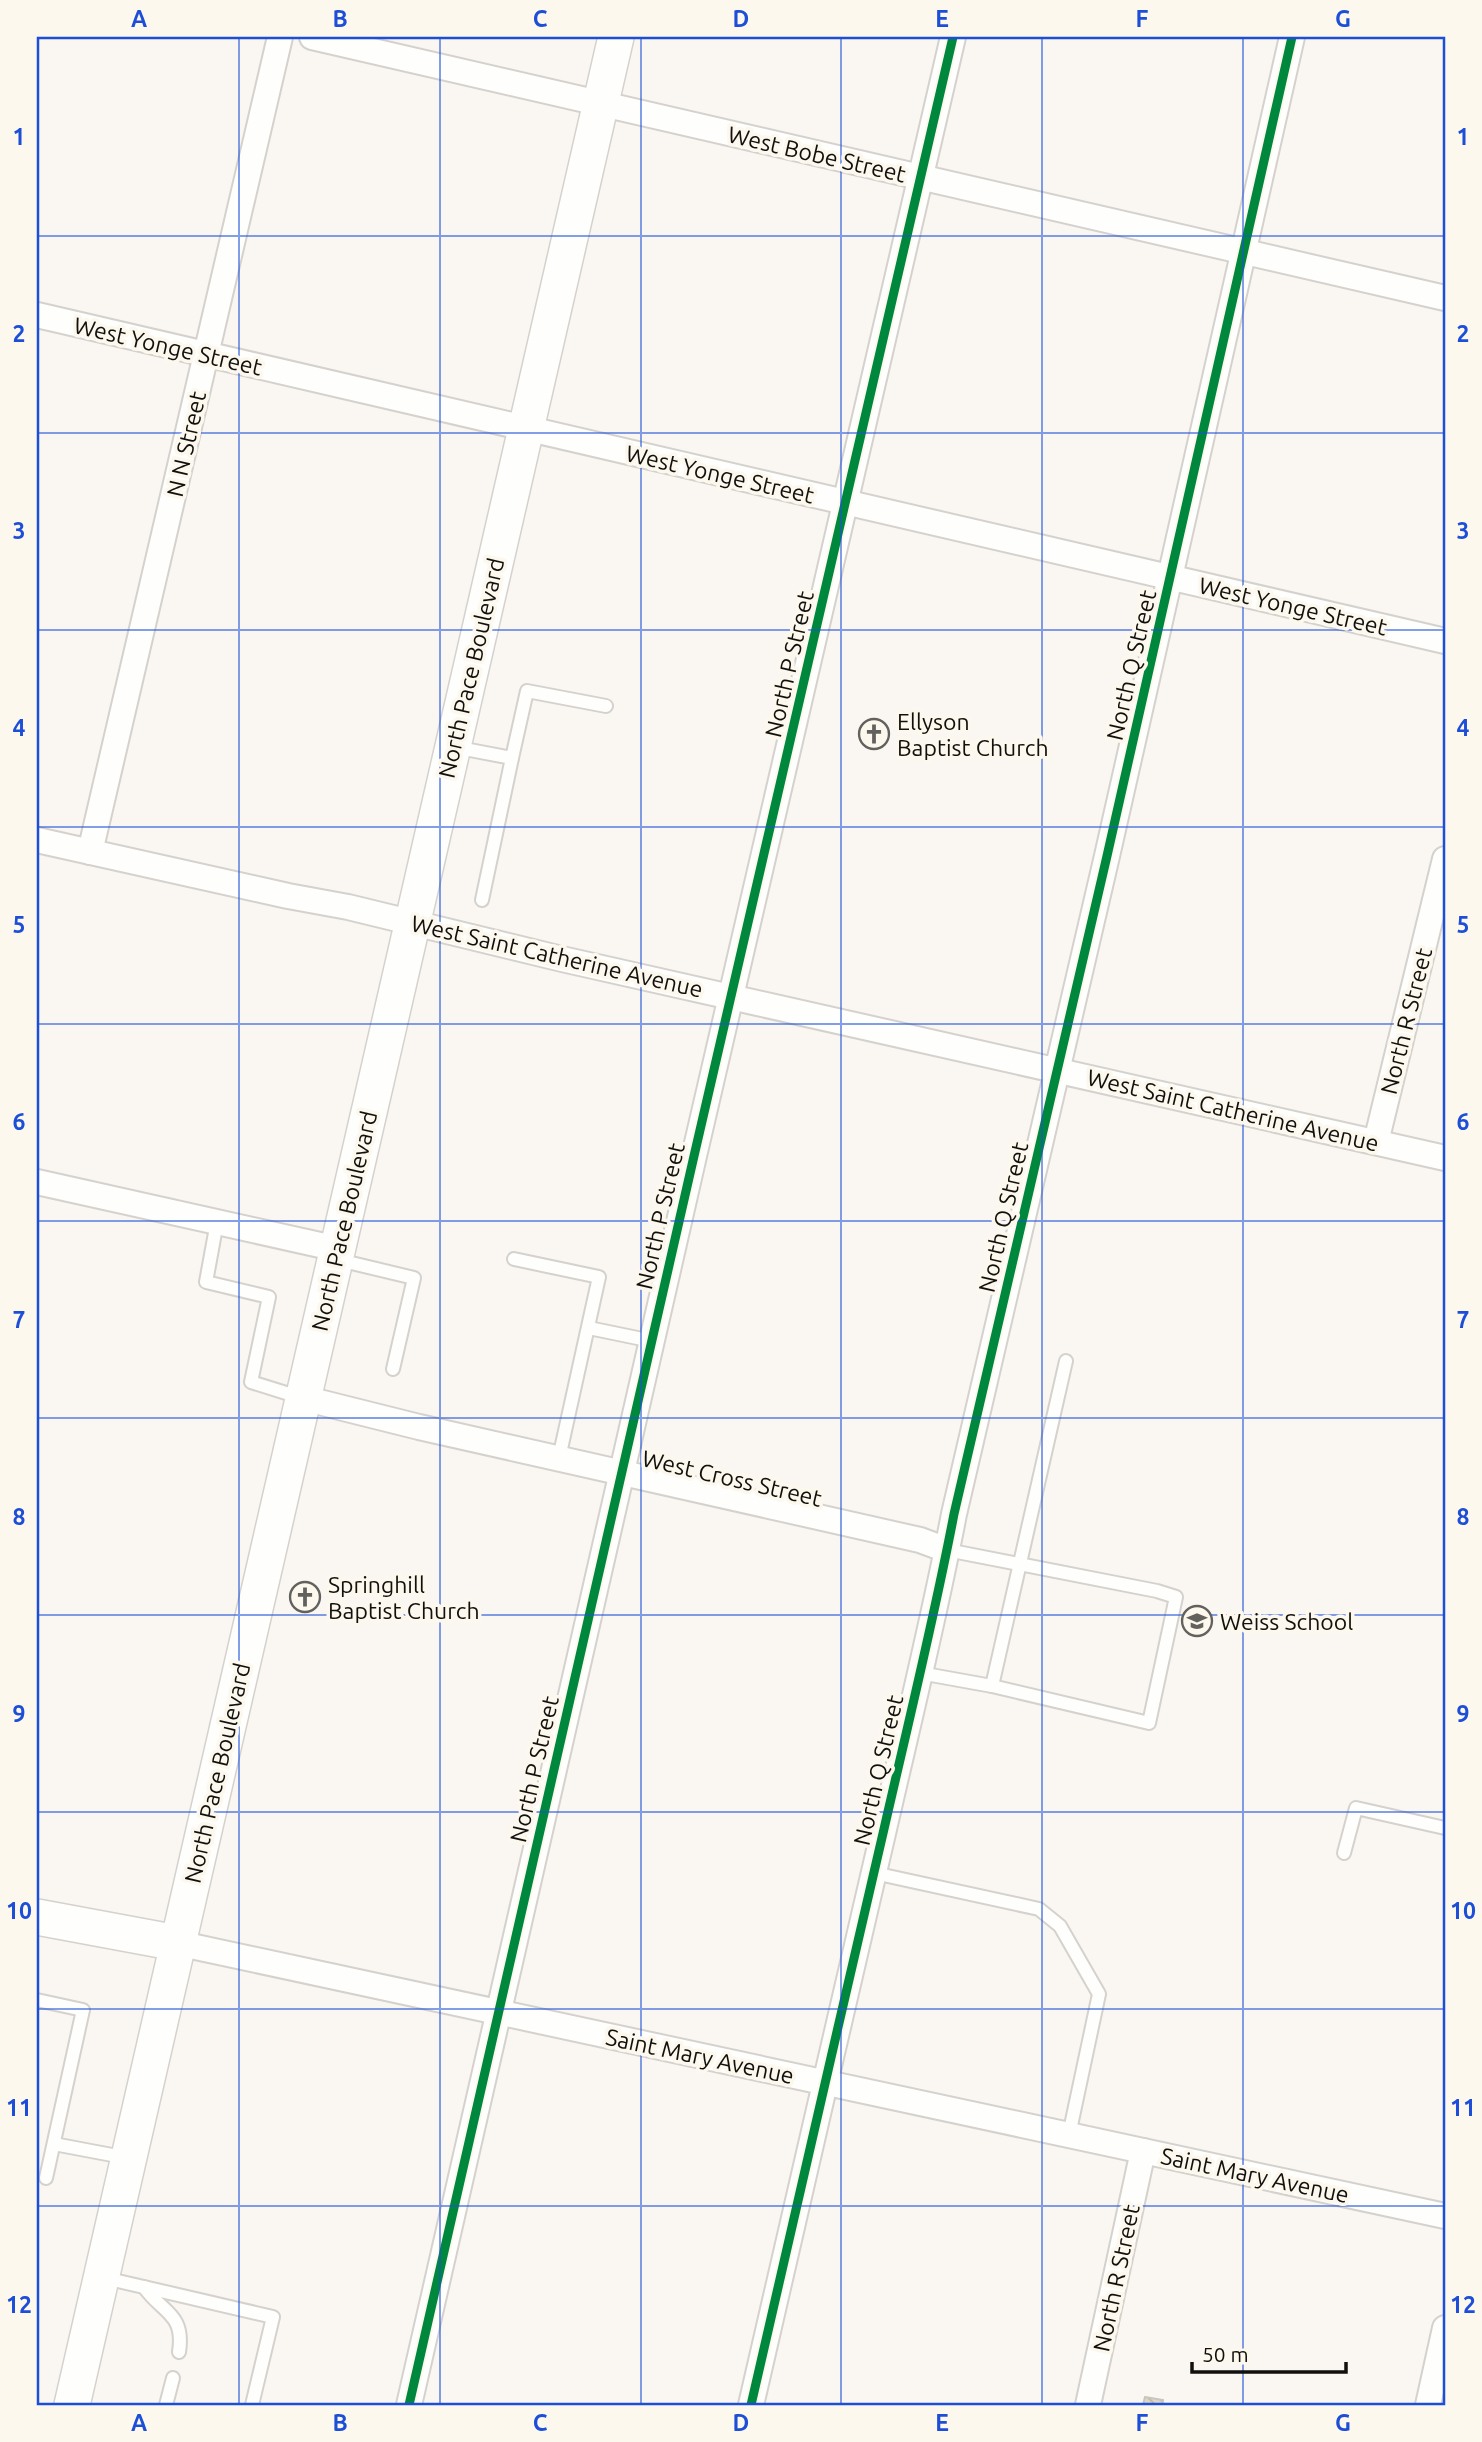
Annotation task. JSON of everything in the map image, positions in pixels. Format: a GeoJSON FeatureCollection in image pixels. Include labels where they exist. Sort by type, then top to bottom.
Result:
{"type":"FeatureCollection","features":[{"type":"Feature","properties":{"kind":"main road","name":"North Pace Boulevard"},"geometry":{"type":"LineString","coordinates":[[72,2405],[616,37]]}},
{"type":"Feature","properties":{"kind":"main road","name":"Saint Mary Avenue"},"geometry":{"type":"LineString","coordinates":[[37,1917],[177,1943]]}},
{"type":"Feature","properties":{"kind":"street","name":"N N Street"},"geometry":{"type":"LineString","coordinates":[[90,852],[280,37]]}},
{"type":"Feature","properties":{"kind":"street","name":"West Bobe Street"},"geometry":{"type":"LineString","coordinates":[[312,37],[1445,298]]}},
{"type":"Feature","properties":{"kind":"street","name":"North P Street"},"geometry":{"type":"LineString","coordinates":[[409,2405],[953,37]]}},
{"type":"Feature","properties":{"kind":"street","name":"North Q Street"},"geometry":{"type":"LineString","coordinates":[[751,2405],[1292,37]]}},
{"type":"Feature","properties":{"kind":"street","name":"West Yonge Street"},"geometry":{"type":"LineString","coordinates":[[37,315],[1445,641]]}},
{"type":"Feature","properties":{"kind":"street","name":"West Saint Catherine Avenue"},"geometry":{"type":"LineString","coordinates":[[37,840],[413,922],[1445,1158]]}},
{"type":"Feature","properties":{"kind":"street","name":"North R Street"},"geometry":{"type":"LineString","coordinates":[[1376,1142],[1445,859]]}},
{"type":"Feature","properties":{"kind":"street"},"geometry":{"type":"LineString","coordinates":[[37,1182],[217,1222],[336,1254]]}},
{"type":"Feature","properties":{"kind":"street","name":"West Cross Street"},"geometry":{"type":"LineString","coordinates":[[303,1398],[920,1540],[947,1550]]}},
{"type":"Feature","properties":{"kind":"street","name":"Saint Mary Avenue"},"geometry":{"type":"LineString","coordinates":[[177,1943],[1445,2216]]}},
{"type":"Feature","properties":{"kind":"street","name":"North R Street"},"geometry":{"type":"LineString","coordinates":[[1088,2405],[1143,2151]]}},
{"type":"Feature","properties":{"kind":"street"},"geometry":{"type":"LineString","coordinates":[[1428,2405],[1444,2339]]}},
{"type":"Feature","properties":{"kind":"lane"},"geometry":{"type":"LineString","coordinates":[[482,900],[527,691],[606,706]]}},
{"type":"Feature","properties":{"kind":"lane"},"geometry":{"type":"LineString","coordinates":[[453,747],[512,758]]}},
{"type":"Feature","properties":{"kind":"lane"},"geometry":{"type":"LineString","coordinates":[[217,1222],[206,1282],[269,1297],[251,1382],[303,1398]]}},
{"type":"Feature","properties":{"kind":"lane"},"geometry":{"type":"LineString","coordinates":[[336,1254],[414,1278],[393,1369]]}},
{"type":"Feature","properties":{"kind":"lane"},"geometry":{"type":"LineString","coordinates":[[514,1259],[599,1277],[559,1458]]}},
{"type":"Feature","properties":{"kind":"lane"},"geometry":{"type":"LineString","coordinates":[[589,1328],[652,1341]]}},
{"type":"Feature","properties":{"kind":"lane"},"geometry":{"type":"LineString","coordinates":[[992,1686],[1066,1361]]}},
{"type":"Feature","properties":{"kind":"lane"},"geometry":{"type":"LineString","coordinates":[[920,1672],[1149,1723],[1175,1597],[1157,1591],[947,1550]]}},
{"type":"Feature","properties":{"kind":"lane"},"geometry":{"type":"LineString","coordinates":[[1344,1853],[1356,1808],[1445,1828]]}},
{"type":"Feature","properties":{"kind":"lane"},"geometry":{"type":"LineString","coordinates":[[874,1873],[1039,1909],[1060,1926],[1099,1994],[1069,2135]]}},
{"type":"Feature","properties":{"kind":"lane"},"geometry":{"type":"LineString","coordinates":[[37,2000],[83,2010],[46,2178]]}},
{"type":"Feature","properties":{"kind":"lane"},"geometry":{"type":"LineString","coordinates":[[54,2144],[128,2158]]}},
{"type":"Feature","properties":{"kind":"lane"},"geometry":{"type":"LineString","coordinates":[[101,2277],[274,2317],[252,2405]]}},
{"type":"Feature","properties":{"kind":"lane"},"geometry":{"type":"LineString","coordinates":[[144,2287],[151,2297],[171,2313],[182,2336],[179,2352]]}},
{"type":"Feature","properties":{"kind":"lane"},"geometry":{"type":"LineString","coordinates":[[166,2405],[173,2378]]}},
{"type":"Feature","properties":{"kind":"building"},"geometry":{"type":"Polygon","coordinates":[[[1145,2397],[1163,2400],[1162,2405],[1143,2405],[1145,2397]]]}},
{"type":"Feature","properties":{"kind":"cycle path"},"geometry":{"type":"LineString","coordinates":[[409,2405],[953,37]]}},
{"type":"Feature","properties":{"kind":"cycle path"},"geometry":{"type":"LineString","coordinates":[[751,2405],[1292,37]]}},
{"type":"Feature","properties":{"kind":"place","name":"Ellyson Baptist Church"},"geometry":{"type":"Point","coordinates":[874,734]}},
{"type":"Feature","properties":{"kind":"place","name":"Springhill Baptist Church"},"geometry":{"type":"Point","coordinates":[305,1597]}},
{"type":"Feature","properties":{"kind":"place","name":"Weiss School"},"geometry":{"type":"Point","coordinates":[1197,1621]}}]}
